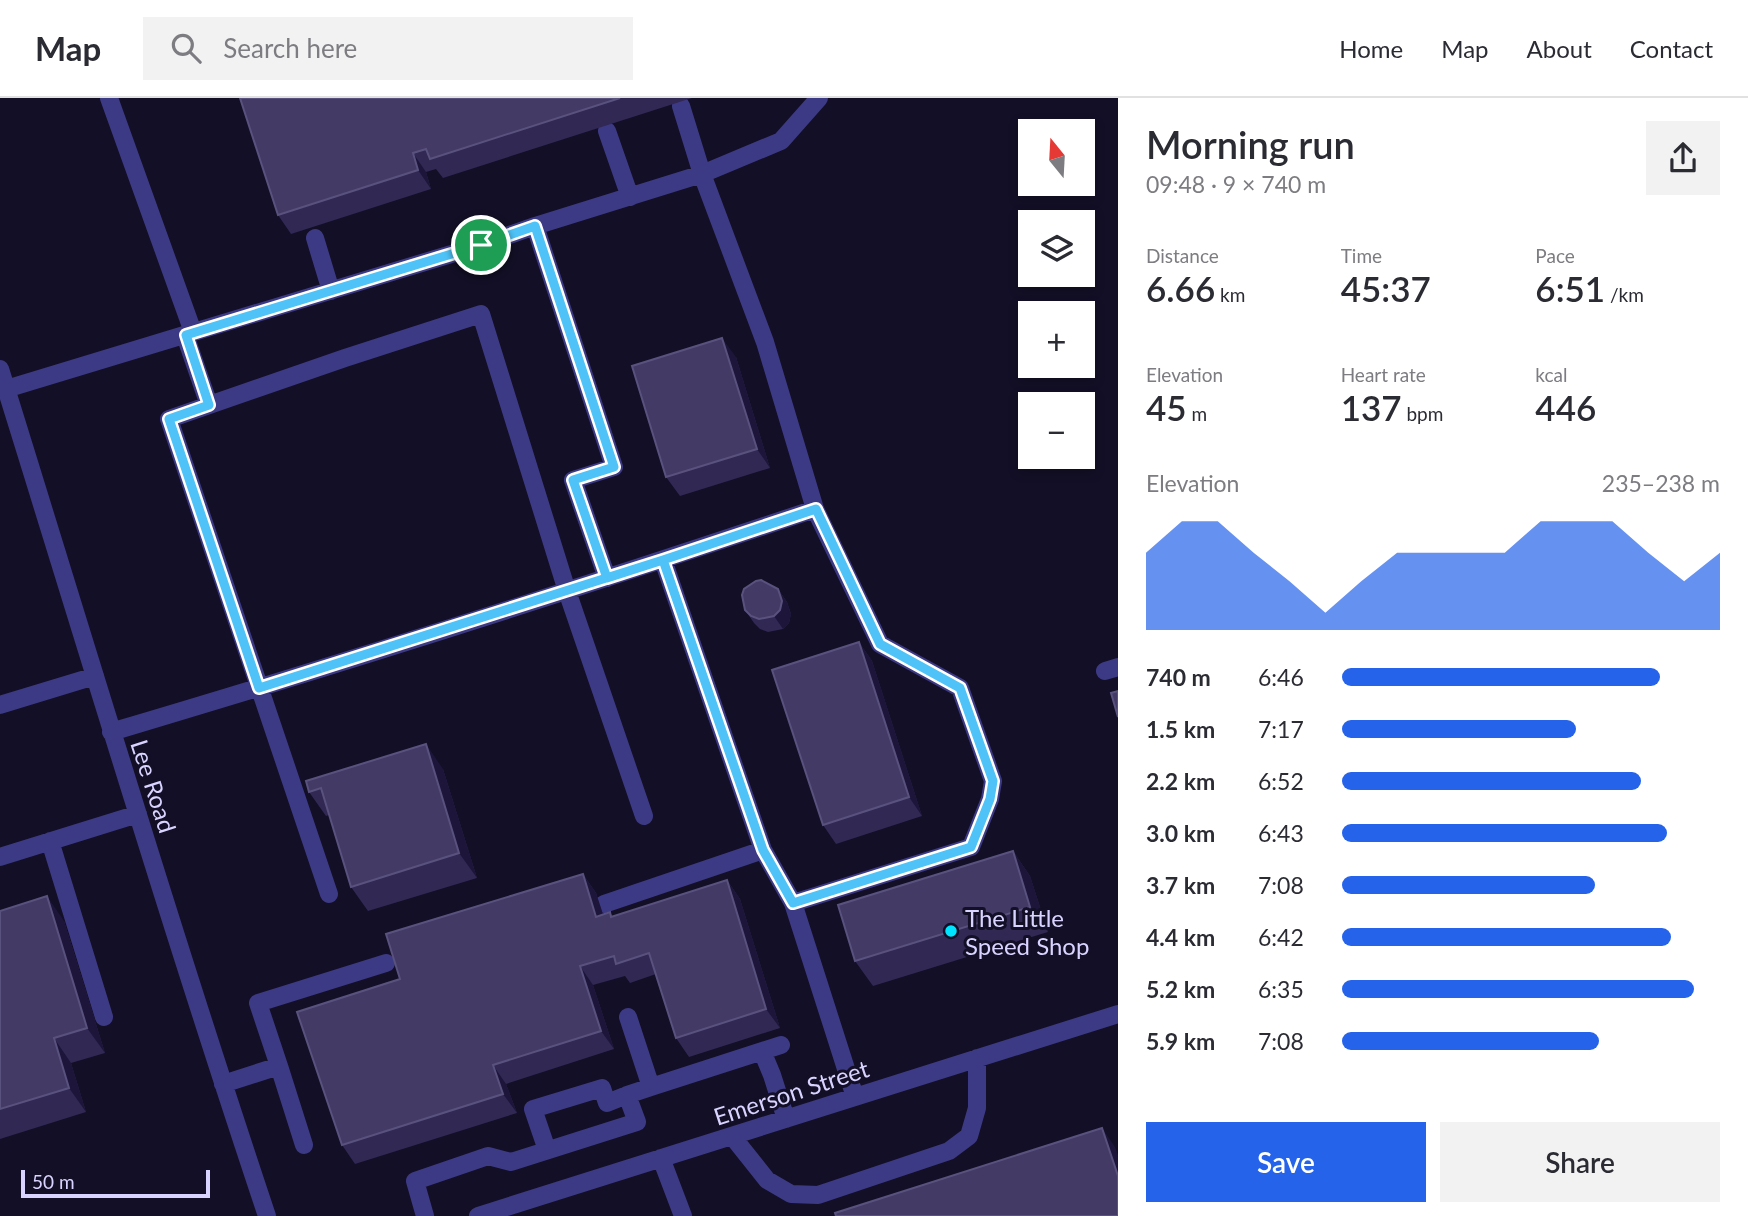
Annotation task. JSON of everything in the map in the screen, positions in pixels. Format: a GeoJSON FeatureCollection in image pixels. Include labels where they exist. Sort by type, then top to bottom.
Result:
{"type":"FeatureCollection","features":[{"type":"Feature","properties":{"kind":"street"},"geometry":{"type":"LineString","coordinates":[[109,98],[189,334],[209,405]]}},
{"type":"Feature","properties":{"kind":"street"},"geometry":{"type":"LineString","coordinates":[[6,389],[481,245],[702,174],[781,141],[819,98]]}},
{"type":"Feature","properties":{"kind":"street"},"geometry":{"type":"LineString","coordinates":[[681,106],[702,174],[765,342],[816,509],[880,644],[960,688],[993,781],[990,799],[971,847],[793,903]]}},
{"type":"Feature","properties":{"kind":"street"},"geometry":{"type":"LineString","coordinates":[[607,131],[630,197]]}},
{"type":"Feature","properties":{"kind":"street"},"geometry":{"type":"LineString","coordinates":[[535,226],[614,467],[573,480],[607,578]]}},
{"type":"Feature","properties":{"kind":"street"},"geometry":{"type":"LineString","coordinates":[[315,238],[331,291]]}},
{"type":"Feature","properties":{"kind":"street"},"geometry":{"type":"LineString","coordinates":[[329,894],[169,419],[481,314],[567,591],[645,816]]}},
{"type":"Feature","properties":{"kind":"street","name":"Lee Road"},"geometry":{"type":"LineString","coordinates":[[0,369],[111,732],[267,1216]]}},
{"type":"Feature","properties":{"kind":"street"},"geometry":{"type":"LineString","coordinates":[[111,732],[567,591],[816,509]]}},
{"type":"Feature","properties":{"kind":"street"},"geometry":{"type":"LineString","coordinates":[[663,560],[763,850],[793,903],[855,1097]]}},
{"type":"Feature","properties":{"kind":"street"},"geometry":{"type":"LineString","coordinates":[[0,705],[94,676]]}},
{"type":"Feature","properties":{"kind":"street"},"geometry":{"type":"LineString","coordinates":[[0,857],[138,814]]}},
{"type":"Feature","properties":{"kind":"street"},"geometry":{"type":"LineString","coordinates":[[50,841],[104,1017]]}},
{"type":"Feature","properties":{"kind":"street"},"geometry":{"type":"LineString","coordinates":[[604,904],[763,850]]}},
{"type":"Feature","properties":{"kind":"street"},"geometry":{"type":"LineString","coordinates":[[304,1145],[258,1003],[386,963]]}},
{"type":"Feature","properties":{"kind":"street","name":"Emerson Street"},"geometry":{"type":"LineString","coordinates":[[478,1216],[1118,1014]]}},
{"type":"Feature","properties":{"kind":"street"},"geometry":{"type":"LineString","coordinates":[[628,1017],[651,1087]]}},
{"type":"Feature","properties":{"kind":"street"},"geometry":{"type":"LineString","coordinates":[[547,1150],[533,1110],[602,1088],[607,1103],[781,1045]]}},
{"type":"Feature","properties":{"kind":"street"},"geometry":{"type":"LineString","coordinates":[[762,1051],[786,1119]]}},
{"type":"Feature","properties":{"kind":"street"},"geometry":{"type":"LineString","coordinates":[[732,1136],[767,1180],[791,1194],[818,1195],[949,1151],[969,1136],[977,1108],[977,1058]]}},
{"type":"Feature","properties":{"kind":"street"},"geometry":{"type":"LineString","coordinates":[[223,1084],[279,1066]]}},
{"type":"Feature","properties":{"kind":"street"},"geometry":{"type":"LineString","coordinates":[[425,1216],[415,1181],[488,1156],[511,1162],[637,1122],[627,1095]]}},
{"type":"Feature","properties":{"kind":"street"},"geometry":{"type":"LineString","coordinates":[[660,1158],[683,1216]]}},
{"type":"Feature","properties":{"kind":"building"},"geometry":{"type":"Polygon","coordinates":[[[240,98],[620,98],[430,159],[426,149],[413,153],[418,170],[278,215],[240,98]]]}},
{"type":"Feature","properties":{"kind":"building"},"geometry":{"type":"Polygon","coordinates":[[[722,338],[757,449],[666,477],[632,366],[722,338]]]}},
{"type":"Feature","properties":{"kind":"building"},"geometry":{"type":"Polygon","coordinates":[[[761,580],[778,589],[782,601],[780,610],[774,616],[759,619],[745,610],[742,595],[744,589],[761,580]]]}},
{"type":"Feature","properties":{"kind":"building"},"geometry":{"type":"Polygon","coordinates":[[[859,642],[909,797],[823,825],[772,670],[859,642]]]}},
{"type":"Feature","properties":{"kind":"building"},"geometry":{"type":"Polygon","coordinates":[[[1118,691],[1118,717],[1111,693],[1118,691]]]}},
{"type":"Feature","properties":{"kind":"building"},"geometry":{"type":"Polygon","coordinates":[[[426,744],[459,853],[351,887],[321,788],[309,792],[306,781],[426,744]]]}},
{"type":"Feature","properties":{"kind":"building"},"geometry":{"type":"Polygon","coordinates":[[[1013,851],[1030,907],[855,961],[838,905],[1013,851]]]}},
{"type":"Feature","properties":{"kind":"building"},"geometry":{"type":"Polygon","coordinates":[[[583,874],[596,917],[610,912],[611,917],[727,880],[766,1009],[676,1038],[649,953],[616,964],[614,956],[580,966],[601,1031],[493,1065],[503,1094],[342,1145],[297,1012],[400,979],[386,934],[583,874]]]}},
{"type":"Feature","properties":{"kind":"building"},"geometry":{"type":"Polygon","coordinates":[[[47,896],[87,1028],[54,1038],[69,1088],[0,1109],[0,911],[47,896]]]}},
{"type":"Feature","properties":{"kind":"building"},"geometry":{"type":"Polygon","coordinates":[[[1102,1128],[1118,1176],[1118,1216],[836,1216],[835,1213],[1102,1128]]]}},
{"type":"Feature","properties":{"kind":"place","name":"The Little Speed Shop"},"geometry":{"type":"Point","coordinates":[951,931]}},
{"type":"Feature","properties":{"kind":"route"},"geometry":{"type":"LineString","coordinates":[[481,245],[186,335],[209,405],[169,419],[259,688],[663,560],[816,509],[880,644],[960,688],[993,781],[990,799],[971,847],[793,903],[763,850],[663,560],[607,578],[573,480],[614,467],[535,226],[481,245]]}}]}
